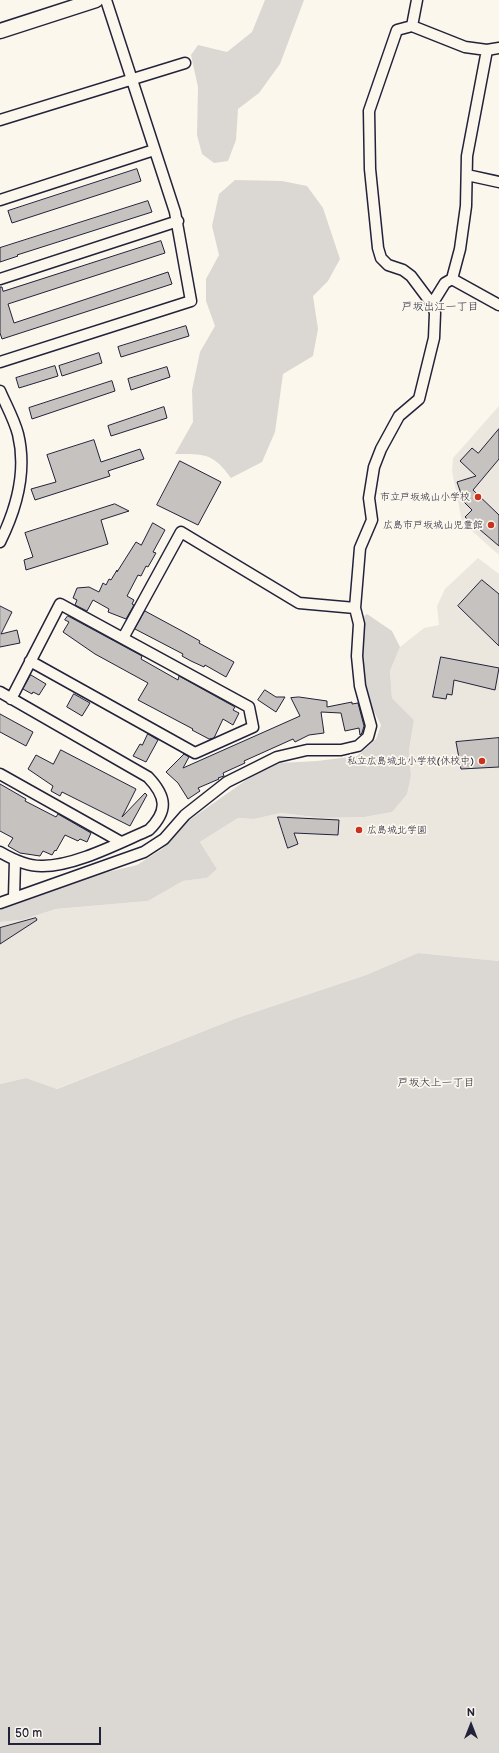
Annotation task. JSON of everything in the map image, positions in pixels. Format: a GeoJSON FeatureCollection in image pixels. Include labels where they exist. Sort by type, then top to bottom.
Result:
{"type":"FeatureCollection","features":[{"type":"Feature","properties":{"kind":"street"},"geometry":{"type":"LineString","coordinates":[[0,31],[96,0]]}},
{"type":"Feature","properties":{"kind":"street"},"geometry":{"type":"LineString","coordinates":[[0,362],[191,301],[178,221],[106,0]]}},
{"type":"Feature","properties":{"kind":"street"},"geometry":{"type":"LineString","coordinates":[[412,26],[417,0]]}},
{"type":"Feature","properties":{"kind":"street"},"geometry":{"type":"LineString","coordinates":[[0,903],[144,852],[164,839],[185,815],[227,782],[277,757],[307,750],[341,750],[358,746],[368,737],[371,726],[360,686],[357,656],[359,624],[355,608],[360,548],[372,520],[369,498],[374,467],[381,449],[399,416],[419,399],[434,338],[435,313],[432,304],[410,276],[403,270],[388,265],[381,258],[378,248],[370,169],[369,111],[397,30],[412,26],[465,47],[487,50],[499,48]]}},
{"type":"Feature","properties":{"kind":"street"},"geometry":{"type":"LineString","coordinates":[[432,304],[445,283],[452,279],[460,250],[466,206],[470,137],[487,50]]}},
{"type":"Feature","properties":{"kind":"street"},"geometry":{"type":"LineString","coordinates":[[0,120],[185,63]]}},
{"type":"Feature","properties":{"kind":"street"},"geometry":{"type":"LineString","coordinates":[[0,200],[154,150]]}},
{"type":"Feature","properties":{"kind":"street"},"geometry":{"type":"LineString","coordinates":[[467,175],[499,182]]}},
{"type":"Feature","properties":{"kind":"street"},"geometry":{"type":"LineString","coordinates":[[0,279],[178,221]]}},
{"type":"Feature","properties":{"kind":"street"},"geometry":{"type":"LineString","coordinates":[[452,279],[499,305]]}},
{"type":"Feature","properties":{"kind":"street"},"geometry":{"type":"LineString","coordinates":[[0,391],[18,433],[22,457],[16,506],[0,542]]}},
{"type":"Feature","properties":{"kind":"street"},"geometry":{"type":"LineString","coordinates":[[123,638],[182,532],[299,603],[355,608]]}},
{"type":"Feature","properties":{"kind":"street"},"geometry":{"type":"LineString","coordinates":[[11,699],[30,661],[60,604],[249,707],[253,728],[196,753],[30,661]]}},
{"type":"Feature","properties":{"kind":"street"},"geometry":{"type":"LineString","coordinates":[[0,692],[148,777],[159,789],[164,806],[158,820],[149,830],[64,864],[40,867],[15,860],[0,852]]}},
{"type":"Feature","properties":{"kind":"street"},"geometry":{"type":"LineString","coordinates":[[0,774],[122,842]]}},
{"type":"Feature","properties":{"kind":"street"},"geometry":{"type":"LineString","coordinates":[[14,897],[15,860]]}},
{"type":"Feature","properties":{"kind":"shaded area"},"geometry":{"type":"Polygon","coordinates":[[[265,0],[304,0],[280,64],[259,93],[238,109],[236,140],[228,161],[214,163],[202,154],[197,135],[198,87],[191,55],[198,45],[227,52],[252,32],[265,0]]]}},
{"type":"Feature","properties":{"kind":"shaded area"},"geometry":{"type":"Polygon","coordinates":[[[235,180],[282,181],[307,186],[323,208],[340,259],[328,281],[313,296],[318,329],[313,356],[283,374],[275,432],[262,462],[231,478],[213,459],[194,454],[175,454],[193,422],[192,390],[200,352],[215,326],[206,301],[206,279],[219,255],[212,226],[219,194],[235,180]]]}},
{"type":"Feature","properties":{"kind":"shaded area","name":"市立戸坂城山小学校"},"geometry":{"type":"Polygon","coordinates":[[[499,406],[499,555],[462,522],[452,471],[453,458],[499,406]]]}},
{"type":"Feature","properties":{"kind":"shaded area","name":"広島城北学園"},"geometry":{"type":"Polygon","coordinates":[[[478,558],[499,574],[499,961],[418,953],[366,975],[237,1018],[56,1089],[26,1078],[0,1084],[0,922],[22,920],[56,909],[148,901],[183,881],[207,878],[217,869],[200,842],[238,818],[254,819],[281,813],[322,818],[365,817],[392,812],[411,775],[409,750],[414,720],[392,698],[390,671],[400,647],[424,628],[439,625],[437,606],[445,589],[478,558]]]}},
{"type":"Feature","properties":{"kind":"shaded area"},"geometry":{"type":"Polygon","coordinates":[[[367,614],[392,631],[400,647],[390,671],[392,698],[414,720],[409,750],[411,775],[407,794],[392,812],[365,817],[322,818],[281,813],[254,819],[238,818],[200,842],[217,869],[207,878],[183,881],[148,901],[56,909],[22,920],[0,922],[0,910],[8,905],[46,893],[91,876],[137,865],[162,849],[188,821],[252,776],[279,763],[317,761],[357,756],[376,739],[381,725],[369,702],[361,667],[364,638],[360,619],[367,614]]]}},
{"type":"Feature","properties":{"kind":"shaded area"},"geometry":{"type":"Polygon","coordinates":[[[418,953],[499,961],[499,1753],[0,1753],[0,1084],[26,1078],[57,1089],[237,1018],[366,975],[418,953]]]}},
{"type":"Feature","properties":{"kind":"building"},"geometry":{"type":"Polygon","coordinates":[[[137,169],[141,181],[12,223],[8,211],[137,169]]]}},
{"type":"Feature","properties":{"kind":"building"},"geometry":{"type":"Polygon","coordinates":[[[148,201],[152,212],[17,255],[18,256],[0,262],[0,248],[148,201]]]}},
{"type":"Feature","properties":{"kind":"building"},"geometry":{"type":"Polygon","coordinates":[[[161,241],[165,253],[8,304],[14,323],[168,272],[172,284],[2,339],[0,333],[0,287],[2,287],[3,291],[161,241]]]}},
{"type":"Feature","properties":{"kind":"building"},"geometry":{"type":"Polygon","coordinates":[[[186,326],[189,336],[121,357],[118,347],[186,326]]]}},
{"type":"Feature","properties":{"kind":"building"},"geometry":{"type":"Polygon","coordinates":[[[99,353],[102,363],[62,376],[59,366],[99,353]]]}},
{"type":"Feature","properties":{"kind":"building"},"geometry":{"type":"Polygon","coordinates":[[[55,366],[58,376],[19,388],[16,378],[55,366]]]}},
{"type":"Feature","properties":{"kind":"building"},"geometry":{"type":"Polygon","coordinates":[[[167,367],[170,377],[131,390],[128,379],[167,367]]]}},
{"type":"Feature","properties":{"kind":"building"},"geometry":{"type":"Polygon","coordinates":[[[112,381],[115,391],[32,419],[29,408],[112,381]]]}},
{"type":"Feature","properties":{"kind":"building"},"geometry":{"type":"Polygon","coordinates":[[[164,407],[167,418],[111,436],[108,426],[164,407]]]}},
{"type":"Feature","properties":{"kind":"building"},"geometry":{"type":"Polygon","coordinates":[[[499,429],[499,459],[473,490],[499,515],[499,546],[465,517],[472,510],[464,502],[457,482],[476,476],[460,461],[472,448],[478,453],[499,429]]]}},
{"type":"Feature","properties":{"kind":"building"},"geometry":{"type":"Polygon","coordinates":[[[94,440],[101,462],[140,449],[144,459],[108,471],[110,476],[35,500],[31,489],[56,482],[47,455],[94,440]]]}},
{"type":"Feature","properties":{"kind":"building"},"geometry":{"type":"Polygon","coordinates":[[[180,461],[221,482],[198,525],[157,505],[180,461]]]}},
{"type":"Feature","properties":{"kind":"building"},"geometry":{"type":"Polygon","coordinates":[[[115,504],[129,511],[101,520],[108,544],[26,570],[24,560],[33,557],[25,533],[115,504]]]}},
{"type":"Feature","properties":{"kind":"building"},"geometry":{"type":"Polygon","coordinates":[[[153,523],[165,530],[153,552],[156,553],[148,567],[146,566],[141,576],[138,575],[127,596],[134,600],[132,604],[134,605],[126,619],[108,612],[109,609],[93,600],[87,611],[75,605],[77,600],[73,598],[77,588],[89,587],[99,592],[103,583],[106,585],[117,570],[117,572],[136,542],[141,545],[153,523]]]}},
{"type":"Feature","properties":{"kind":"building"},"geometry":{"type":"Polygon","coordinates":[[[482,580],[499,594],[499,646],[458,606],[482,580]]]}},
{"type":"Feature","properties":{"kind":"building"},"geometry":{"type":"Polygon","coordinates":[[[0,606],[12,612],[1,634],[17,630],[20,643],[0,647],[0,606]]]}},
{"type":"Feature","properties":{"kind":"building"},"geometry":{"type":"Polygon","coordinates":[[[145,611],[200,641],[199,643],[234,662],[226,677],[205,665],[204,667],[191,661],[182,656],[183,654],[135,629],[145,611]]]}},
{"type":"Feature","properties":{"kind":"building"},"geometry":{"type":"Polygon","coordinates":[[[68,616],[142,656],[141,659],[178,680],[179,676],[235,707],[233,710],[239,713],[233,725],[223,719],[214,738],[209,739],[138,700],[148,683],[95,654],[63,632],[69,622],[65,620],[68,616]]]}},
{"type":"Feature","properties":{"kind":"building"},"geometry":{"type":"Polygon","coordinates":[[[441,657],[499,668],[495,690],[454,680],[452,695],[447,694],[446,699],[433,697],[441,657]]]}},
{"type":"Feature","properties":{"kind":"building"},"geometry":{"type":"Polygon","coordinates":[[[31,675],[46,684],[39,695],[33,692],[32,694],[23,689],[31,675]]]}},
{"type":"Feature","properties":{"kind":"building"},"geometry":{"type":"Polygon","coordinates":[[[265,690],[276,697],[285,697],[276,712],[258,700],[265,690]]]}},
{"type":"Feature","properties":{"kind":"building"},"geometry":{"type":"Polygon","coordinates":[[[74,694],[90,703],[82,716],[67,707],[74,694]]]}},
{"type":"Feature","properties":{"kind":"building"},"geometry":{"type":"Polygon","coordinates":[[[299,697],[327,701],[327,707],[352,702],[352,704],[358,703],[364,726],[362,733],[360,735],[359,728],[345,731],[341,713],[321,712],[324,733],[309,735],[295,742],[293,739],[244,761],[245,763],[223,773],[224,776],[218,778],[219,779],[198,788],[200,791],[188,799],[178,783],[166,772],[184,754],[189,757],[183,768],[300,716],[291,698],[299,697]]]}},
{"type":"Feature","properties":{"kind":"building"},"geometry":{"type":"Polygon","coordinates":[[[0,714],[33,732],[26,746],[0,732],[0,714]]]}},
{"type":"Feature","properties":{"kind":"building"},"geometry":{"type":"Polygon","coordinates":[[[148,734],[158,740],[146,762],[133,756],[140,744],[142,745],[148,734]]]}},
{"type":"Feature","properties":{"kind":"building"},"geometry":{"type":"Polygon","coordinates":[[[499,738],[499,767],[461,769],[456,742],[499,738]]]}},
{"type":"Feature","properties":{"kind":"building"},"geometry":{"type":"Polygon","coordinates":[[[61,750],[136,789],[122,817],[145,793],[147,795],[130,826],[62,792],[60,796],[51,791],[53,786],[28,769],[36,755],[53,764],[61,750]]]}},
{"type":"Feature","properties":{"kind":"building"},"geometry":{"type":"Polygon","coordinates":[[[0,784],[26,799],[25,801],[56,817],[58,814],[91,833],[87,842],[80,839],[78,841],[65,835],[52,855],[43,851],[40,856],[20,853],[8,846],[13,838],[0,831],[0,784]]]}},
{"type":"Feature","properties":{"kind":"building"},"geometry":{"type":"Polygon","coordinates":[[[278,817],[339,820],[338,835],[294,833],[298,844],[288,848],[278,817]]]}},
{"type":"Feature","properties":{"kind":"building"},"geometry":{"type":"Polygon","coordinates":[[[36,918],[37,920],[0,944],[0,928],[36,918]]]}},
{"type":"Feature","properties":{"kind":"place","name":"市立戸坂城山小学校"},"geometry":{"type":"Point","coordinates":[478,497]}},
{"type":"Feature","properties":{"kind":"place","name":"広島市戸坂城山児童館"},"geometry":{"type":"Point","coordinates":[491,525]}},
{"type":"Feature","properties":{"kind":"place","name":"私立広島城北小学校(休校中)"},"geometry":{"type":"Point","coordinates":[482,761]}},
{"type":"Feature","properties":{"kind":"place","name":"広島城北学園"},"geometry":{"type":"Point","coordinates":[359,830]}},
{"type":"Feature","properties":{"kind":"district","name":"戸坂出江一丁目"},"geometry":{"type":"Point","coordinates":[440,307]}},
{"type":"Feature","properties":{"kind":"district","name":"戸坂大上一丁目"},"geometry":{"type":"Point","coordinates":[436,1083]}}]}
